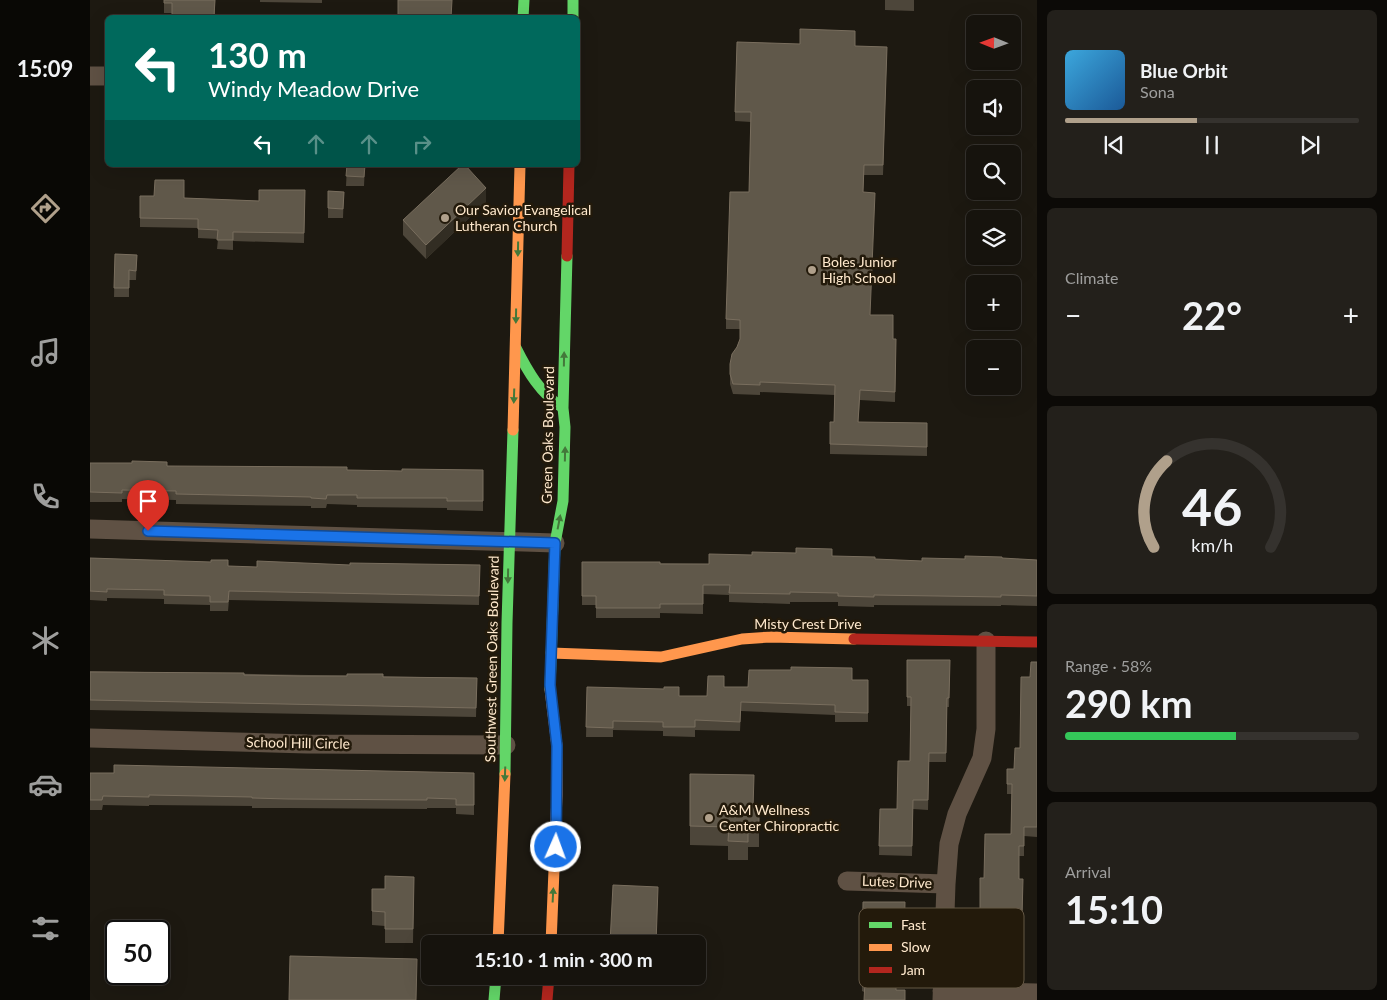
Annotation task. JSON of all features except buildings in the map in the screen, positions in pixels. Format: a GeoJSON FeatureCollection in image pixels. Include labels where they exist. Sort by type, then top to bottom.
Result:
{"type":"FeatureCollection","features":[{"type":"Feature","properties":{"kind":"main road"},"geometry":{"type":"LineString","coordinates":[[523,15],[524,0]]}},
{"type":"Feature","properties":{"kind":"main road"},"geometry":{"type":"LineString","coordinates":[[573,0],[573,15]]}},
{"type":"Feature","properties":{"kind":"main road","name":"Southwest Green Oaks Boulevard"},"geometry":{"type":"LineString","coordinates":[[499,935],[502,894],[509,542],[520,167]]}},
{"type":"Feature","properties":{"kind":"main road","name":"Green Oaks Boulevard"},"geometry":{"type":"LineString","coordinates":[[551,935],[557,746],[550,685],[555,543],[564,501],[565,427],[563,408],[569,167]]}},
{"type":"Feature","properties":{"kind":"main road"},"geometry":{"type":"LineString","coordinates":[[516,347],[534,381],[550,401],[563,408]]}},
{"type":"Feature","properties":{"kind":"main road","name":"Misty Crest Drive"},"geometry":{"type":"LineString","coordinates":[[551,653],[661,657],[742,639],[770,637],[1037,642]]}},
{"type":"Feature","properties":{"kind":"main road"},"geometry":{"type":"LineString","coordinates":[[494,1000],[495,985]]}},
{"type":"Feature","properties":{"kind":"main road"},"geometry":{"type":"LineString","coordinates":[[547,1000],[548,985]]}},
{"type":"Feature","properties":{"kind":"street"},"geometry":{"type":"LineString","coordinates":[[90,76],[105,76]]}},
{"type":"Feature","properties":{"kind":"street"},"geometry":{"type":"LineString","coordinates":[[90,530],[555,543]]}},
{"type":"Feature","properties":{"kind":"street"},"geometry":{"type":"LineString","coordinates":[[945,908],[949,844],[957,814],[982,758],[986,729],[986,641]]}},
{"type":"Feature","properties":{"kind":"street","name":"School Hill Circle"},"geometry":{"type":"LineString","coordinates":[[90,738],[307,744],[506,745]]}},
{"type":"Feature","properties":{"kind":"street","name":"Lutes Drive"},"geometry":{"type":"LineString","coordinates":[[847,880],[946,884]]}},
{"type":"Feature","properties":{"kind":"street"},"geometry":{"type":"LineString","coordinates":[[942,996],[1037,993]]}},
{"type":"Feature","properties":{"kind":"traffic: fast"},"geometry":{"type":"LineString","coordinates":[[523,15],[524,0]]}},
{"type":"Feature","properties":{"kind":"traffic: fast"},"geometry":{"type":"LineString","coordinates":[[573,0],[573,15]]}},
{"type":"Feature","properties":{"kind":"traffic: fast"},"geometry":{"type":"LineString","coordinates":[[550,689],[555,543],[563,501],[565,427],[563,408],[567,256]]}},
{"type":"Feature","properties":{"kind":"traffic: fast"},"geometry":{"type":"LineString","coordinates":[[516,348],[541,389],[563,408]]}},
{"type":"Feature","properties":{"kind":"traffic: fast"},"geometry":{"type":"LineString","coordinates":[[505,774],[507,623],[513,430]]}},
{"type":"Feature","properties":{"kind":"traffic: fast"},"geometry":{"type":"LineString","coordinates":[[494,1000],[495,985]]}},
{"type":"Feature","properties":{"kind":"traffic: slow"},"geometry":{"type":"LineString","coordinates":[[513,430],[520,167]]}},
{"type":"Feature","properties":{"kind":"traffic: slow"},"geometry":{"type":"LineString","coordinates":[[551,653],[661,657],[742,639],[770,637],[854,639]]}},
{"type":"Feature","properties":{"kind":"traffic: slow"},"geometry":{"type":"LineString","coordinates":[[550,689],[557,746],[551,935]]}},
{"type":"Feature","properties":{"kind":"traffic: slow"},"geometry":{"type":"LineString","coordinates":[[498,935],[505,774]]}},
{"type":"Feature","properties":{"kind":"traffic: jam"},"geometry":{"type":"LineString","coordinates":[[567,256],[569,167]]}},
{"type":"Feature","properties":{"kind":"traffic: jam"},"geometry":{"type":"LineString","coordinates":[[854,639],[1037,642]]}},
{"type":"Feature","properties":{"kind":"traffic: jam"},"geometry":{"type":"LineString","coordinates":[[547,1000],[548,985]]}},
{"type":"Feature","properties":{"kind":"place","name":"Our Savior Evangelical Lutheran Church"},"geometry":{"type":"Point","coordinates":[445,218]}},
{"type":"Feature","properties":{"kind":"place","name":"Boles Junior High School"},"geometry":{"type":"Point","coordinates":[812,270]}},
{"type":"Feature","properties":{"kind":"place","name":"A&M Wellness Center Chiropractic"},"geometry":{"type":"Point","coordinates":[709,818]}},
{"type":"Feature","properties":{"kind":"route"},"geometry":{"type":"LineString","coordinates":[[148,531],[555,543],[550,685],[557,746],[556,847]]}}]}
